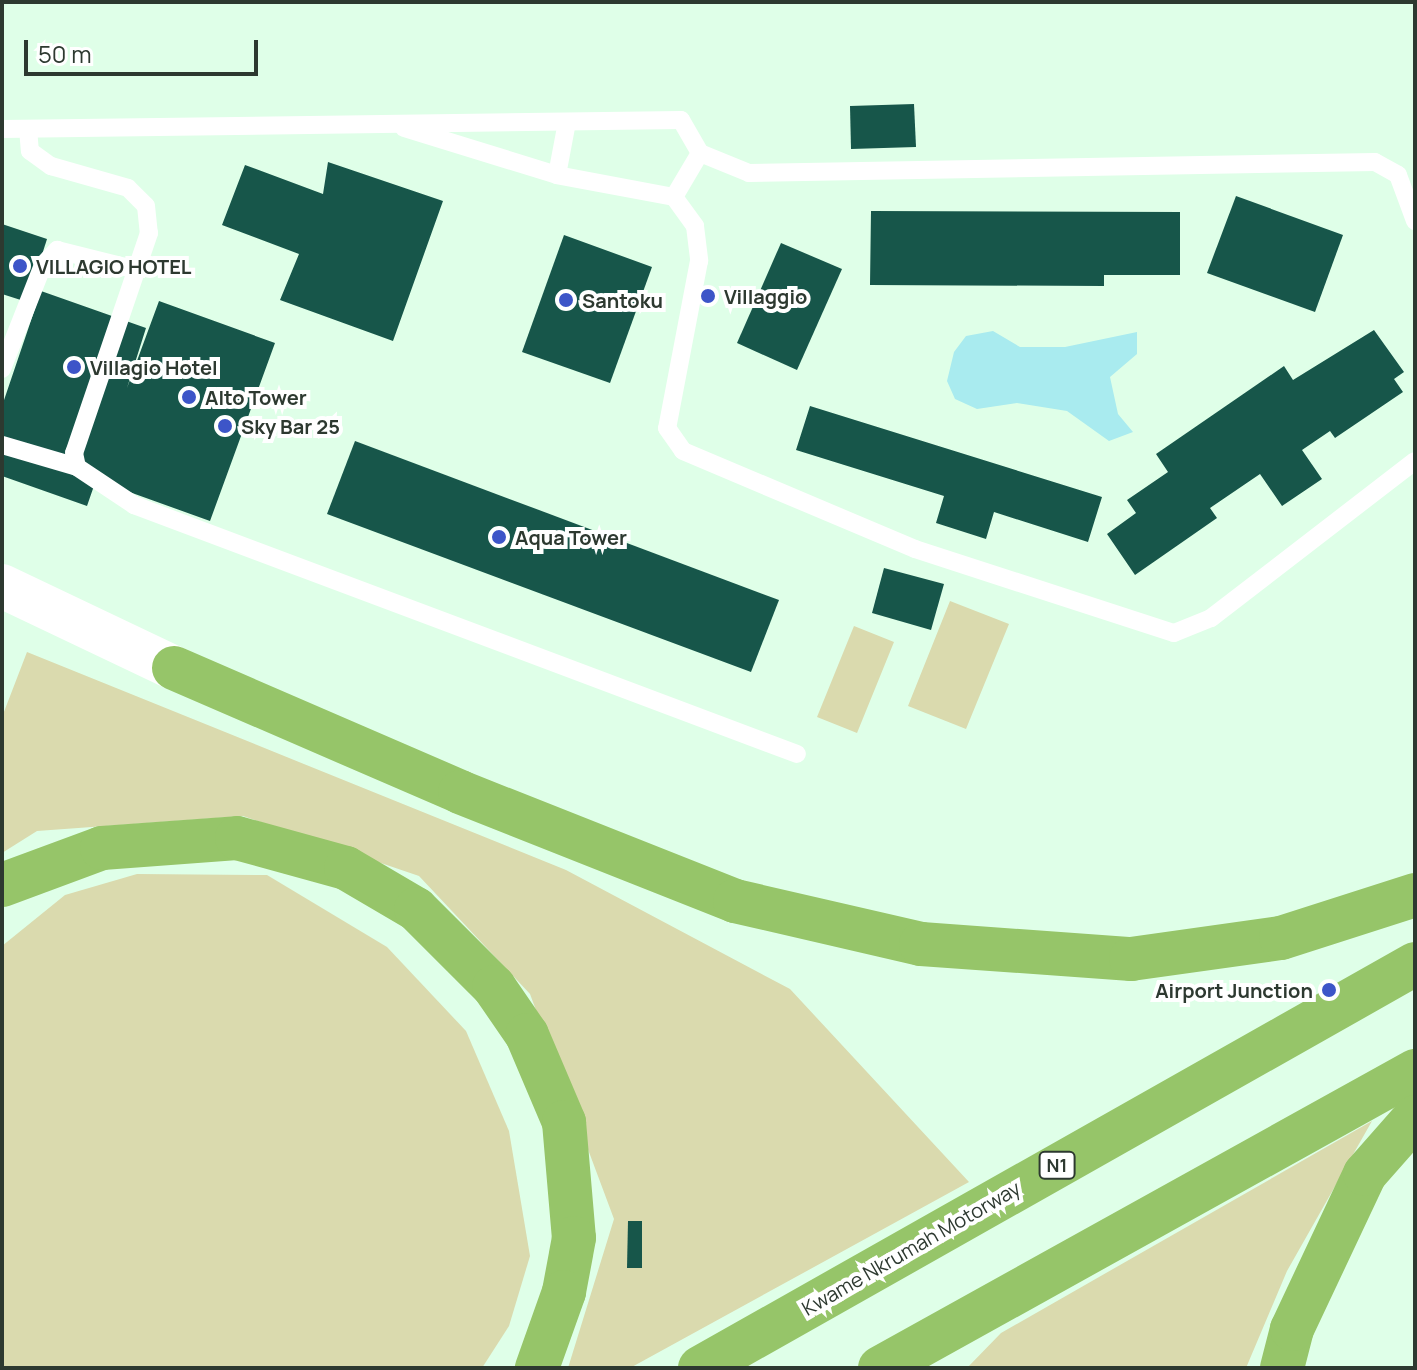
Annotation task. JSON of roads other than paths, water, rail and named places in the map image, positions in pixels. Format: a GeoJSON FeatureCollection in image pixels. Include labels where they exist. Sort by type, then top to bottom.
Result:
{"type":"FeatureCollection","features":[{"type":"Feature","properties":{"kind":"highway"},"geometry":{"type":"LineString","coordinates":[[174,668],[460,792],[735,901],[921,944],[1131,959],[1281,938],[1415,895]]}},
{"type":"Feature","properties":{"kind":"highway"},"geometry":{"type":"LineString","coordinates":[[2,885],[102,848],[237,838],[346,868],[416,909],[494,987],[527,1035],[564,1122],[574,1238],[564,1292],[537,1368]]}},
{"type":"Feature","properties":{"kind":"highway","name":"Kwame Nkrumah Motorway"},"geometry":{"type":"LineString","coordinates":[[700,1368],[1415,964]]}},
{"type":"Feature","properties":{"kind":"highway"},"geometry":{"type":"LineString","coordinates":[[880,1368],[1415,1071]]}},
{"type":"Feature","properties":{"kind":"highway"},"geometry":{"type":"LineString","coordinates":[[1282,1368],[1292,1329],[1365,1174],[1415,1117]]}},
{"type":"Feature","properties":{"kind":"street"},"geometry":{"type":"LineString","coordinates":[[2,586],[174,668]]}},
{"type":"Feature","properties":{"kind":"lane"},"geometry":{"type":"LineString","coordinates":[[2,129],[404,128],[681,120],[700,153],[749,173],[1375,162],[1398,175],[1415,221]]}},
{"type":"Feature","properties":{"kind":"lane"},"geometry":{"type":"LineString","coordinates":[[557,175],[567,122]]}},
{"type":"Feature","properties":{"kind":"lane"},"geometry":{"type":"LineString","coordinates":[[404,128],[557,175],[674,197],[695,226],[699,261],[667,428],[683,451],[915,549],[1174,633],[1211,618],[1415,461]]}},
{"type":"Feature","properties":{"kind":"lane"},"geometry":{"type":"LineString","coordinates":[[28,129],[30,151],[51,166],[140,197],[149,233],[74,453],[77,467]]}},
{"type":"Feature","properties":{"kind":"lane"},"geometry":{"type":"LineString","coordinates":[[674,197],[700,153]]}},
{"type":"Feature","properties":{"kind":"lane"},"geometry":{"type":"LineString","coordinates":[[2,369],[43,265],[57,250],[137,270]]}},
{"type":"Feature","properties":{"kind":"lane"},"geometry":{"type":"LineString","coordinates":[[2,445],[77,467],[134,505],[797,754]]}},
{"type":"Feature","properties":{"kind":"water"},"geometry":{"type":"Polygon","coordinates":[[[993,331],[1020,347],[1065,347],[1137,332],[1137,354],[1110,377],[1118,414],[1133,432],[1109,441],[1067,411],[1017,403],[977,409],[955,399],[947,381],[954,352],[966,336],[993,331]]]}},
{"type":"Feature","properties":{"kind":"place","name":"VILLAGIO HOTEL"},"geometry":{"type":"Point","coordinates":[20,266]}},
{"type":"Feature","properties":{"kind":"place","name":"Villaggio"},"geometry":{"type":"Point","coordinates":[708,296]}},
{"type":"Feature","properties":{"kind":"place","name":"Santoku"},"geometry":{"type":"Point","coordinates":[566,300]}},
{"type":"Feature","properties":{"kind":"place","name":"Villagio Hotel"},"geometry":{"type":"Point","coordinates":[74,367]}},
{"type":"Feature","properties":{"kind":"place","name":"Alto Tower"},"geometry":{"type":"Point","coordinates":[189,397]}},
{"type":"Feature","properties":{"kind":"place","name":"Sky Bar 25"},"geometry":{"type":"Point","coordinates":[225,426]}},
{"type":"Feature","properties":{"kind":"place","name":"Aqua Tower"},"geometry":{"type":"Point","coordinates":[499,537]}},
{"type":"Feature","properties":{"kind":"place","name":"Airport Junction"},"geometry":{"type":"Point","coordinates":[1329,990]}}]}
